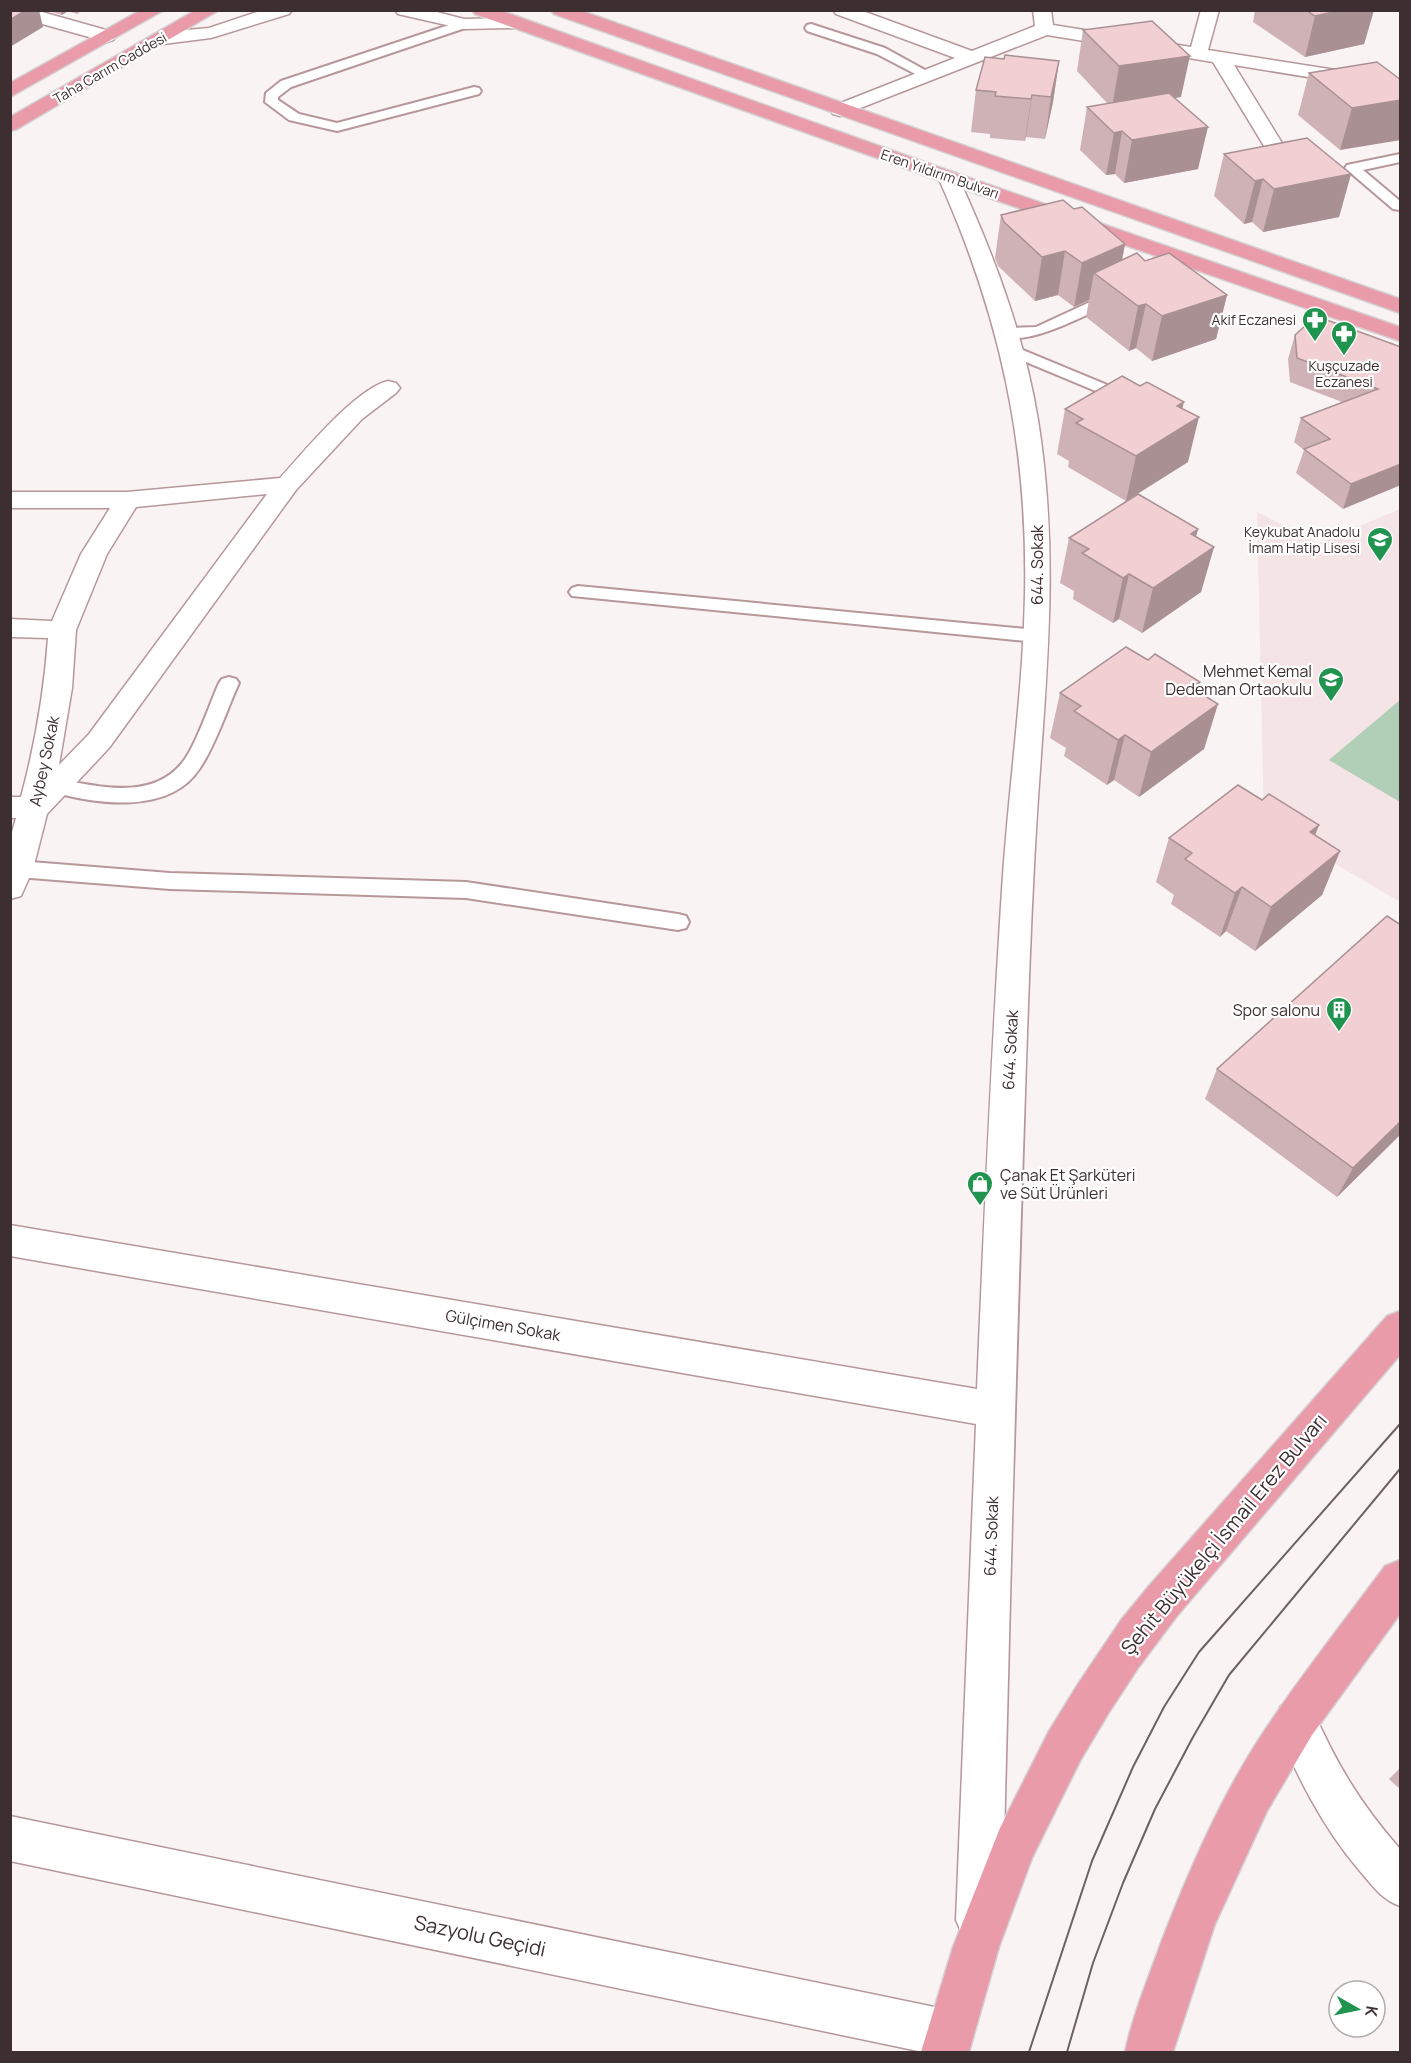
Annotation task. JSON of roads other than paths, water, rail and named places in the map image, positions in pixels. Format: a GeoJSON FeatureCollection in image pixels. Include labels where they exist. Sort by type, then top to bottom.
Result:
{"type":"FeatureCollection","features":[{"type":"Feature","properties":{"kind":"main road","name":"Taha Carım Caddesi"},"geometry":{"type":"LineString","coordinates":[[10,91],[155,10]]}},
{"type":"Feature","properties":{"kind":"main road","name":"Taha Carım Caddesi"},"geometry":{"type":"LineString","coordinates":[[10,125],[210,10]]}},
{"type":"Feature","properties":{"kind":"main road","name":"Eren Yıldırım Bulvarı"},"geometry":{"type":"LineString","coordinates":[[481,10],[948,177],[1401,334]]}},
{"type":"Feature","properties":{"kind":"main road","name":"Eren Yıldırım Bulvarı"},"geometry":{"type":"LineString","coordinates":[[560,10],[1401,306]]}},
{"type":"Feature","properties":{"kind":"main road","name":"Şehit Büyükelçi İsmail Erez Bulvarı"},"geometry":{"type":"LineString","coordinates":[[947,2043],[979,1938],[1013,1850],[1051,1770],[1086,1708],[1124,1651],[1164,1600],[1401,1328]]}},
{"type":"Feature","properties":{"kind":"main road"},"geometry":{"type":"LineString","coordinates":[[1149,2052],[1184,1947],[1218,1864],[1256,1789],[1296,1721],[1401,1580]]}},
{"type":"Feature","properties":{"kind":"street"},"geometry":{"type":"LineString","coordinates":[[13,10],[107,36]]}},
{"type":"Feature","properties":{"kind":"street"},"geometry":{"type":"LineString","coordinates":[[163,38],[211,33],[283,10]]}},
{"type":"Feature","properties":{"kind":"street"},"geometry":{"type":"LineString","coordinates":[[404,10],[464,24],[516,23]]}},
{"type":"Feature","properties":{"kind":"street"},"geometry":{"type":"LineString","coordinates":[[842,10],[972,58]]}},
{"type":"Feature","properties":{"kind":"street"},"geometry":{"type":"LineString","coordinates":[[1198,54],[1210,10]]}},
{"type":"Feature","properties":{"kind":"street"},"geometry":{"type":"LineString","coordinates":[[840,110],[972,58],[1044,20],[1198,54],[1397,88]]}},
{"type":"Feature","properties":{"kind":"street"},"geometry":{"type":"LineString","coordinates":[[1220,58],[1288,169]]}},
{"type":"Feature","properties":{"kind":"street","name":"644. Sokak"},"geometry":{"type":"LineString","coordinates":[[948,177],[985,258],[1011,342],[1032,454],[1038,551],[1036,636],[1018,869],[995,1410],[979,1938]]}},
{"type":"Feature","properties":{"kind":"street"},"geometry":{"type":"LineString","coordinates":[[22,808],[56,786],[99,741],[286,485],[354,414],[388,388]]}},
{"type":"Feature","properties":{"kind":"street"},"geometry":{"type":"LineString","coordinates":[[10,500],[127,500],[286,485]]}},
{"type":"Feature","properties":{"kind":"street","name":"Aybey Sokak"},"geometry":{"type":"LineString","coordinates":[[14,878],[22,808],[48,751],[57,699],[62,630],[94,554],[127,500]]}},
{"type":"Feature","properties":{"kind":"street"},"geometry":{"type":"LineString","coordinates":[[10,628],[62,630]]}},
{"type":"Feature","properties":{"kind":"street","name":"Gülçimen Sokak"},"geometry":{"type":"LineString","coordinates":[[10,1240],[995,1410]]}},
{"type":"Feature","properties":{"kind":"street"},"geometry":{"type":"LineString","coordinates":[[1296,1721],[1315,1765],[1339,1808],[1369,1849],[1401,1883]]}},
{"type":"Feature","properties":{"kind":"street","name":"Sazyolu Geçidi"},"geometry":{"type":"LineString","coordinates":[[10,1838],[947,2043]]}},
{"type":"Feature","properties":{"kind":"lane"},"geometry":{"type":"LineString","coordinates":[[464,24],[286,84],[271,96],[272,102],[282,111],[294,117],[337,127],[474,91]]}},
{"type":"Feature","properties":{"kind":"lane"},"geometry":{"type":"LineString","coordinates":[[811,28],[881,51],[928,75]]}},
{"type":"Feature","properties":{"kind":"lane"},"geometry":{"type":"LineString","coordinates":[[1401,158],[1352,168],[1398,206],[1401,205]]}},
{"type":"Feature","properties":{"kind":"lane"},"geometry":{"type":"LineString","coordinates":[[1011,342],[1135,286]]}},
{"type":"Feature","properties":{"kind":"lane"},"geometry":{"type":"LineString","coordinates":[[1011,342],[1128,399]]}},
{"type":"Feature","properties":{"kind":"lane"},"geometry":{"type":"LineString","coordinates":[[578,592],[1036,636]]}},
{"type":"Feature","properties":{"kind":"lane"},"geometry":{"type":"LineString","coordinates":[[56,786],[124,797],[152,793],[176,781],[192,765],[229,683]]}},
{"type":"Feature","properties":{"kind":"lane"},"geometry":{"type":"LineString","coordinates":[[14,878],[466,890],[678,922]]}},
{"type":"Feature","properties":{"kind":"tram line"},"geometry":{"type":"LineString","coordinates":[[1029,2052],[1092,1861],[1133,1767],[1164,1707],[1199,1652],[1400,1424]]}},
{"type":"Feature","properties":{"kind":"tram line"},"geometry":{"type":"LineString","coordinates":[[1067,2052],[1093,1963],[1123,1883],[1155,1809],[1193,1737],[1229,1675],[1400,1469]]}},
{"type":"Feature","properties":{"kind":"place","name":"Akif Eczanesi"},"geometry":{"type":"Point","coordinates":[1315,343]}},
{"type":"Feature","properties":{"kind":"place","name":"Kuşçuzade Eczanesi"},"geometry":{"type":"Point","coordinates":[1344,357]}},
{"type":"Feature","properties":{"kind":"place","name":"Keykubat Anadolu İmam Hatip Lisesi"},"geometry":{"type":"Point","coordinates":[1380,563]}},
{"type":"Feature","properties":{"kind":"place","name":"Mehmet Kemal Dedeman Ortaokulu"},"geometry":{"type":"Point","coordinates":[1331,703]}},
{"type":"Feature","properties":{"kind":"place","name":"Spor salonu"},"geometry":{"type":"Point","coordinates":[1339,1033]}},
{"type":"Feature","properties":{"kind":"place","name":"Çanak Et Şarküteri ve Süt Ürünleri"},"geometry":{"type":"Point","coordinates":[980,1207]}}]}
